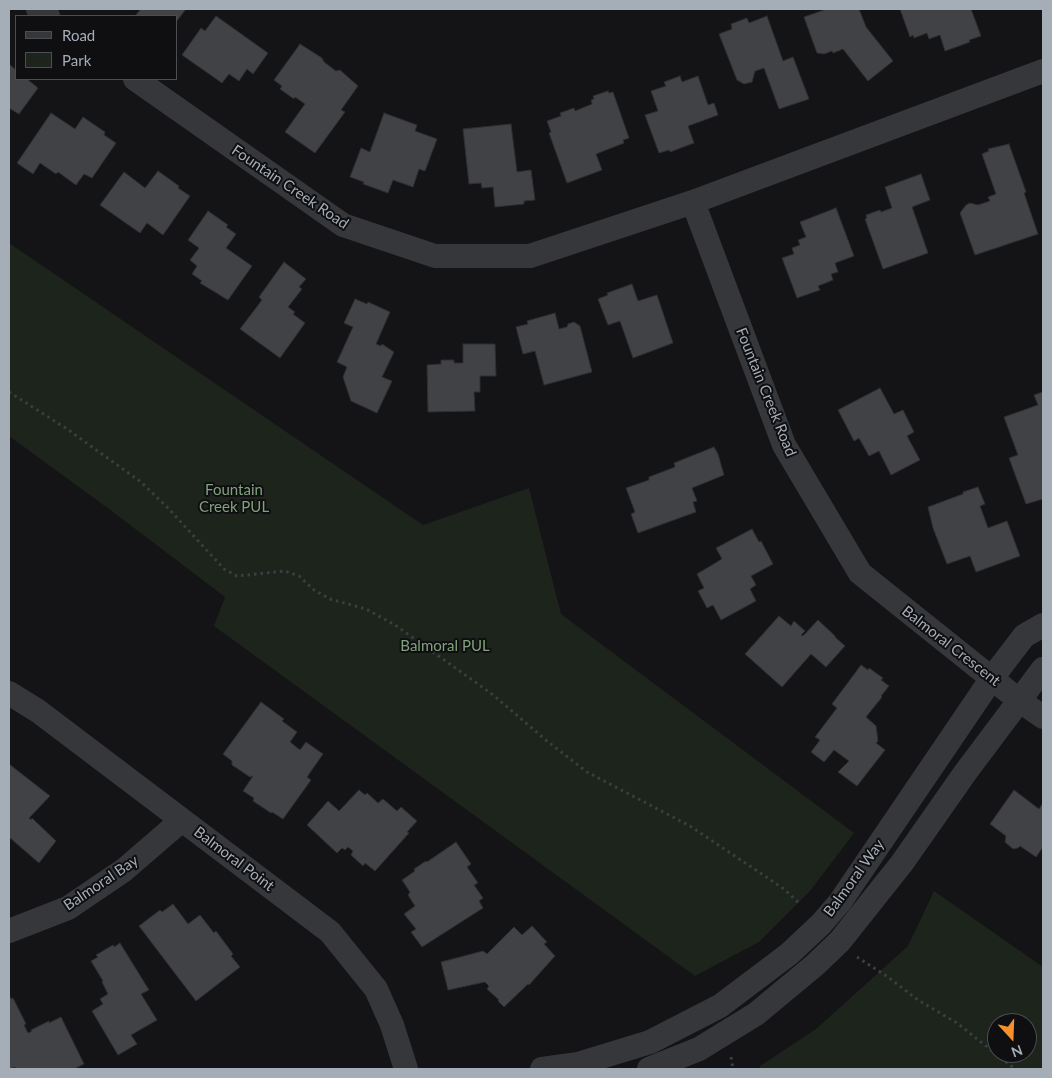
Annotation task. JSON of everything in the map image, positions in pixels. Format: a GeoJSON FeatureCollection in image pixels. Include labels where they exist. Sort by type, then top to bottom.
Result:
{"type":"FeatureCollection","features":[{"type":"Feature","properties":{"kind":"street","name":"Fountain Creek Road"},"geometry":{"type":"LineString","coordinates":[[136,80],[259,168],[343,225],[435,256],[530,256],[693,202],[1043,71]]}},
{"type":"Feature","properties":{"kind":"street","name":"Fountain Creek Road"},"geometry":{"type":"LineString","coordinates":[[693,202],[784,445],[860,573]]}},
{"type":"Feature","properties":{"kind":"street","name":"Balmoral Crescent"},"geometry":{"type":"LineString","coordinates":[[860,573],[1020,701],[1043,717]]}},
{"type":"Feature","properties":{"kind":"street","name":"Balmoral Way"},"geometry":{"type":"LineString","coordinates":[[542,1069],[578,1064],[650,1042],[720,1006],[789,954],[821,924],[840,902],[992,678],[1024,636],[1043,625]]}},
{"type":"Feature","properties":{"kind":"street","name":"Balmoral Way"},"geometry":{"type":"LineString","coordinates":[[650,1069],[699,1049],[756,1014],[815,965],[840,941],[902,862],[965,773],[1043,669]]}},
{"type":"Feature","properties":{"kind":"street","name":"Balmoral Point"},"geometry":{"type":"LineString","coordinates":[[9,693],[38,711],[330,932],[376,989],[392,1026],[406,1069]]}},
{"type":"Feature","properties":{"kind":"street","name":"Balmoral Bay"},"geometry":{"type":"LineString","coordinates":[[9,930],[68,908],[124,870],[182,820]]}},
{"type":"Feature","properties":{"kind":"path"},"geometry":{"type":"LineString","coordinates":[[9,392],[67,429],[141,482],[168,508],[224,569],[237,576],[286,571],[299,576],[314,590],[330,598],[366,610],[395,625],[492,694],[587,772],[690,826],[784,890],[800,904]]}},
{"type":"Feature","properties":{"kind":"path"},"geometry":{"type":"LineString","coordinates":[[857,956],[888,976],[918,1000],[957,1023],[1015,1069]]}},
{"type":"Feature","properties":{"kind":"path"},"geometry":{"type":"LineString","coordinates":[[731,1056],[733,1069]]}},
{"type":"Feature","properties":{"kind":"green space","name":"Balmoral PUL"},"geometry":{"type":"Polygon","coordinates":[[[9,243],[423,525],[529,488],[561,614],[854,833],[810,891],[759,942],[695,976],[214,626],[225,597],[9,436],[9,243]]]}},
{"type":"Feature","properties":{"kind":"green space"},"geometry":{"type":"Polygon","coordinates":[[[934,891],[1043,967],[1043,1069],[760,1069],[760,1066],[816,1029],[908,946],[934,891]]]}},
{"type":"Feature","properties":{"kind":"building"},"geometry":{"type":"Polygon","coordinates":[[[141,9],[186,9],[178,19],[178,15],[136,15],[141,9]]]}},
{"type":"Feature","properties":{"kind":"building"},"geometry":{"type":"Polygon","coordinates":[[[827,9],[859,9],[866,27],[893,61],[868,81],[843,49],[833,53],[832,51],[824,54],[817,53],[804,17],[827,9]]]}},
{"type":"Feature","properties":{"kind":"building"},"geometry":{"type":"Polygon","coordinates":[[[900,9],[971,9],[981,36],[945,51],[940,35],[929,39],[927,33],[914,38],[913,35],[910,37],[900,9]]]}},
{"type":"Feature","properties":{"kind":"building"},"geometry":{"type":"Polygon","coordinates":[[[216,16],[268,53],[253,74],[247,69],[239,81],[229,74],[222,83],[182,55],[201,28],[205,31],[216,16]]]}},
{"type":"Feature","properties":{"kind":"building"},"geometry":{"type":"Polygon","coordinates":[[[767,16],[783,61],[793,57],[809,99],[779,109],[764,68],[755,71],[752,82],[744,84],[737,80],[719,34],[732,29],[731,24],[747,18],[749,23],[767,16]]]}},
{"type":"Feature","properties":{"kind":"building"},"geometry":{"type":"Polygon","coordinates":[[[300,44],[322,58],[324,62],[336,71],[340,70],[358,86],[341,110],[345,112],[315,153],[285,132],[305,104],[280,89],[282,86],[274,80],[300,44]]]}},
{"type":"Feature","properties":{"kind":"building"},"geometry":{"type":"Polygon","coordinates":[[[9,64],[15,69],[15,80],[28,80],[38,88],[19,114],[9,108],[9,64]]]}},
{"type":"Feature","properties":{"kind":"building"},"geometry":{"type":"Polygon","coordinates":[[[680,76],[682,82],[698,76],[708,105],[714,103],[718,115],[688,126],[694,143],[670,152],[669,150],[659,153],[645,115],[658,111],[651,91],[666,86],[664,82],[680,76]]]}},
{"type":"Feature","properties":{"kind":"building"},"geometry":{"type":"Polygon","coordinates":[[[608,91],[609,93],[613,92],[629,138],[623,140],[624,143],[596,154],[602,170],[567,183],[549,133],[551,132],[547,121],[561,116],[560,113],[574,108],[575,111],[592,104],[593,96],[608,91]]]}},
{"type":"Feature","properties":{"kind":"building"},"geometry":{"type":"Polygon","coordinates":[[[51,113],[75,129],[83,117],[105,132],[104,135],[116,143],[92,178],[84,174],[76,185],[58,172],[56,174],[40,163],[33,174],[17,163],[51,113]]]}},
{"type":"Feature","properties":{"kind":"building"},"geometry":{"type":"Polygon","coordinates":[[[384,113],[417,125],[415,131],[437,139],[425,171],[419,169],[413,187],[393,180],[388,193],[350,177],[361,148],[370,152],[384,113]]]}},
{"type":"Feature","properties":{"kind":"building"},"geometry":{"type":"Polygon","coordinates":[[[511,124],[517,172],[531,170],[535,200],[524,201],[524,204],[495,207],[493,187],[482,188],[481,183],[469,184],[463,129],[511,124]]]}},
{"type":"Feature","properties":{"kind":"building"},"geometry":{"type":"Polygon","coordinates":[[[1009,144],[1038,234],[975,255],[960,213],[966,205],[970,203],[978,205],[990,201],[988,197],[996,194],[982,154],[989,151],[988,149],[1009,144]]]}},
{"type":"Feature","properties":{"kind":"building"},"geometry":{"type":"Polygon","coordinates":[[[158,171],[190,196],[163,235],[147,223],[140,233],[100,205],[124,172],[145,188],[158,171]]]}},
{"type":"Feature","properties":{"kind":"building"},"geometry":{"type":"Polygon","coordinates":[[[921,174],[930,200],[912,207],[928,253],[883,269],[865,219],[867,218],[866,215],[892,208],[885,187],[921,174]]]}},
{"type":"Feature","properties":{"kind":"building"},"geometry":{"type":"Polygon","coordinates":[[[836,208],[854,256],[835,263],[838,272],[831,274],[833,280],[818,286],[820,290],[797,298],[782,258],[794,254],[792,248],[800,245],[798,240],[806,237],[800,222],[836,208]]]}},
{"type":"Feature","properties":{"kind":"building"},"geometry":{"type":"Polygon","coordinates":[[[208,211],[228,225],[226,227],[236,234],[226,248],[252,266],[228,300],[200,283],[202,281],[192,274],[197,266],[190,260],[199,248],[188,240],[208,211]]]}},
{"type":"Feature","properties":{"kind":"building"},"geometry":{"type":"Polygon","coordinates":[[[284,262],[306,279],[299,287],[302,289],[288,307],[295,312],[293,314],[305,323],[280,358],[240,329],[262,300],[259,297],[284,262]]]}},
{"type":"Feature","properties":{"kind":"building"},"geometry":{"type":"Polygon","coordinates":[[[632,284],[638,301],[657,295],[673,343],[633,358],[620,321],[608,325],[598,299],[608,295],[607,293],[632,284]]]}},
{"type":"Feature","properties":{"kind":"building"},"geometry":{"type":"Polygon","coordinates":[[[355,299],[367,304],[368,302],[390,312],[376,344],[381,346],[382,344],[394,352],[382,377],[392,381],[377,413],[351,401],[343,377],[347,367],[337,362],[353,327],[344,323],[355,299]]]}},
{"type":"Feature","properties":{"kind":"building"},"geometry":{"type":"Polygon","coordinates":[[[555,313],[559,329],[567,327],[568,324],[574,322],[580,326],[592,372],[544,385],[535,351],[523,354],[516,327],[528,324],[527,321],[555,313]]]}},
{"type":"Feature","properties":{"kind":"building"},"geometry":{"type":"Polygon","coordinates":[[[463,344],[495,344],[496,376],[480,376],[480,392],[474,392],[475,411],[428,412],[427,365],[441,364],[441,360],[454,360],[454,363],[463,363],[463,344]]]}},
{"type":"Feature","properties":{"kind":"building"},"geometry":{"type":"Polygon","coordinates":[[[880,388],[894,414],[903,410],[914,432],[907,436],[920,460],[891,475],[879,451],[869,456],[859,438],[854,441],[838,410],[880,388]]]}},
{"type":"Feature","properties":{"kind":"building"},"geometry":{"type":"Polygon","coordinates":[[[1043,392],[1043,499],[1026,504],[1009,458],[1018,455],[1004,417],[1038,405],[1034,395],[1043,392]]]}},
{"type":"Feature","properties":{"kind":"building"},"geometry":{"type":"Polygon","coordinates":[[[714,447],[724,475],[692,488],[697,501],[693,502],[696,512],[638,533],[631,514],[635,512],[626,488],[649,480],[649,477],[675,467],[674,463],[714,447]]]}},
{"type":"Feature","properties":{"kind":"building"},"geometry":{"type":"Polygon","coordinates":[[[978,487],[985,504],[980,506],[988,528],[1007,521],[1020,556],[976,572],[970,556],[947,564],[933,528],[928,507],[978,487]]]}},
{"type":"Feature","properties":{"kind":"building"},"geometry":{"type":"Polygon","coordinates":[[[752,529],[759,542],[761,541],[773,564],[751,576],[756,585],[750,589],[756,601],[721,620],[713,605],[707,608],[698,591],[704,588],[697,574],[722,559],[716,548],[752,529]]]}},
{"type":"Feature","properties":{"kind":"building"},"geometry":{"type":"Polygon","coordinates":[[[779,616],[791,626],[794,621],[805,631],[801,635],[803,636],[818,620],[845,646],[826,667],[811,654],[782,687],[745,654],[779,616]]]}},
{"type":"Feature","properties":{"kind":"building"},"geometry":{"type":"Polygon","coordinates":[[[861,665],[883,678],[881,680],[889,686],[866,717],[876,726],[878,741],[876,743],[885,750],[857,786],[838,772],[849,761],[834,750],[824,762],[811,752],[820,740],[815,737],[837,708],[832,704],[861,665]]]}},
{"type":"Feature","properties":{"kind":"building"},"geometry":{"type":"Polygon","coordinates":[[[261,702],[284,719],[282,721],[297,732],[290,742],[300,750],[306,742],[323,754],[307,777],[311,780],[283,819],[253,801],[254,798],[243,791],[253,776],[250,777],[232,765],[232,761],[223,754],[261,702]]]}},
{"type":"Feature","properties":{"kind":"building"},"geometry":{"type":"Polygon","coordinates":[[[9,764],[50,796],[29,818],[31,820],[32,818],[56,841],[39,863],[9,837],[9,764]]]}},
{"type":"Feature","properties":{"kind":"building"},"geometry":{"type":"Polygon","coordinates":[[[359,790],[365,795],[367,793],[378,803],[383,799],[397,811],[401,807],[417,821],[407,832],[409,833],[375,871],[365,863],[363,866],[351,855],[353,851],[348,847],[345,850],[342,848],[337,853],[307,825],[328,801],[339,811],[359,790]]]}},
{"type":"Feature","properties":{"kind":"building"},"geometry":{"type":"Polygon","coordinates":[[[1014,790],[1039,809],[1043,803],[1043,847],[1036,857],[1020,846],[1013,849],[1005,842],[1006,836],[990,824],[1014,790]]]}},
{"type":"Feature","properties":{"kind":"building"},"geometry":{"type":"Polygon","coordinates":[[[456,842],[471,864],[467,867],[478,883],[474,885],[483,898],[479,901],[483,908],[422,947],[411,932],[416,929],[404,914],[415,906],[408,895],[410,892],[402,880],[415,871],[414,869],[456,842]]]}},
{"type":"Feature","properties":{"kind":"building"},"geometry":{"type":"Polygon","coordinates":[[[173,904],[188,924],[200,915],[214,933],[216,931],[240,967],[196,1001],[139,926],[160,910],[162,912],[173,904]]]}},
{"type":"Feature","properties":{"kind":"building"},"geometry":{"type":"Polygon","coordinates":[[[532,926],[547,942],[544,944],[555,956],[529,985],[504,1007],[487,989],[489,986],[485,982],[448,990],[441,962],[483,951],[487,954],[514,927],[522,935],[532,926]]]}},
{"type":"Feature","properties":{"kind":"building"},"geometry":{"type":"Polygon","coordinates":[[[120,943],[149,990],[141,994],[157,1020],[131,1035],[137,1044],[118,1055],[92,1011],[103,1004],[100,999],[108,994],[103,981],[91,961],[98,957],[96,955],[120,943]]]}},
{"type":"Feature","properties":{"kind":"building"},"geometry":{"type":"Polygon","coordinates":[[[9,994],[11,999],[13,998],[26,1024],[24,1025],[28,1033],[49,1021],[49,1023],[61,1017],[84,1064],[74,1069],[16,1069],[15,1067],[9,1069],[9,994]]]}},
{"type":"Feature","properties":{"kind":"park label","name":"Fountain Creek PUL"},"geometry":{"type":"Point","coordinates":[234,498]}}]}
